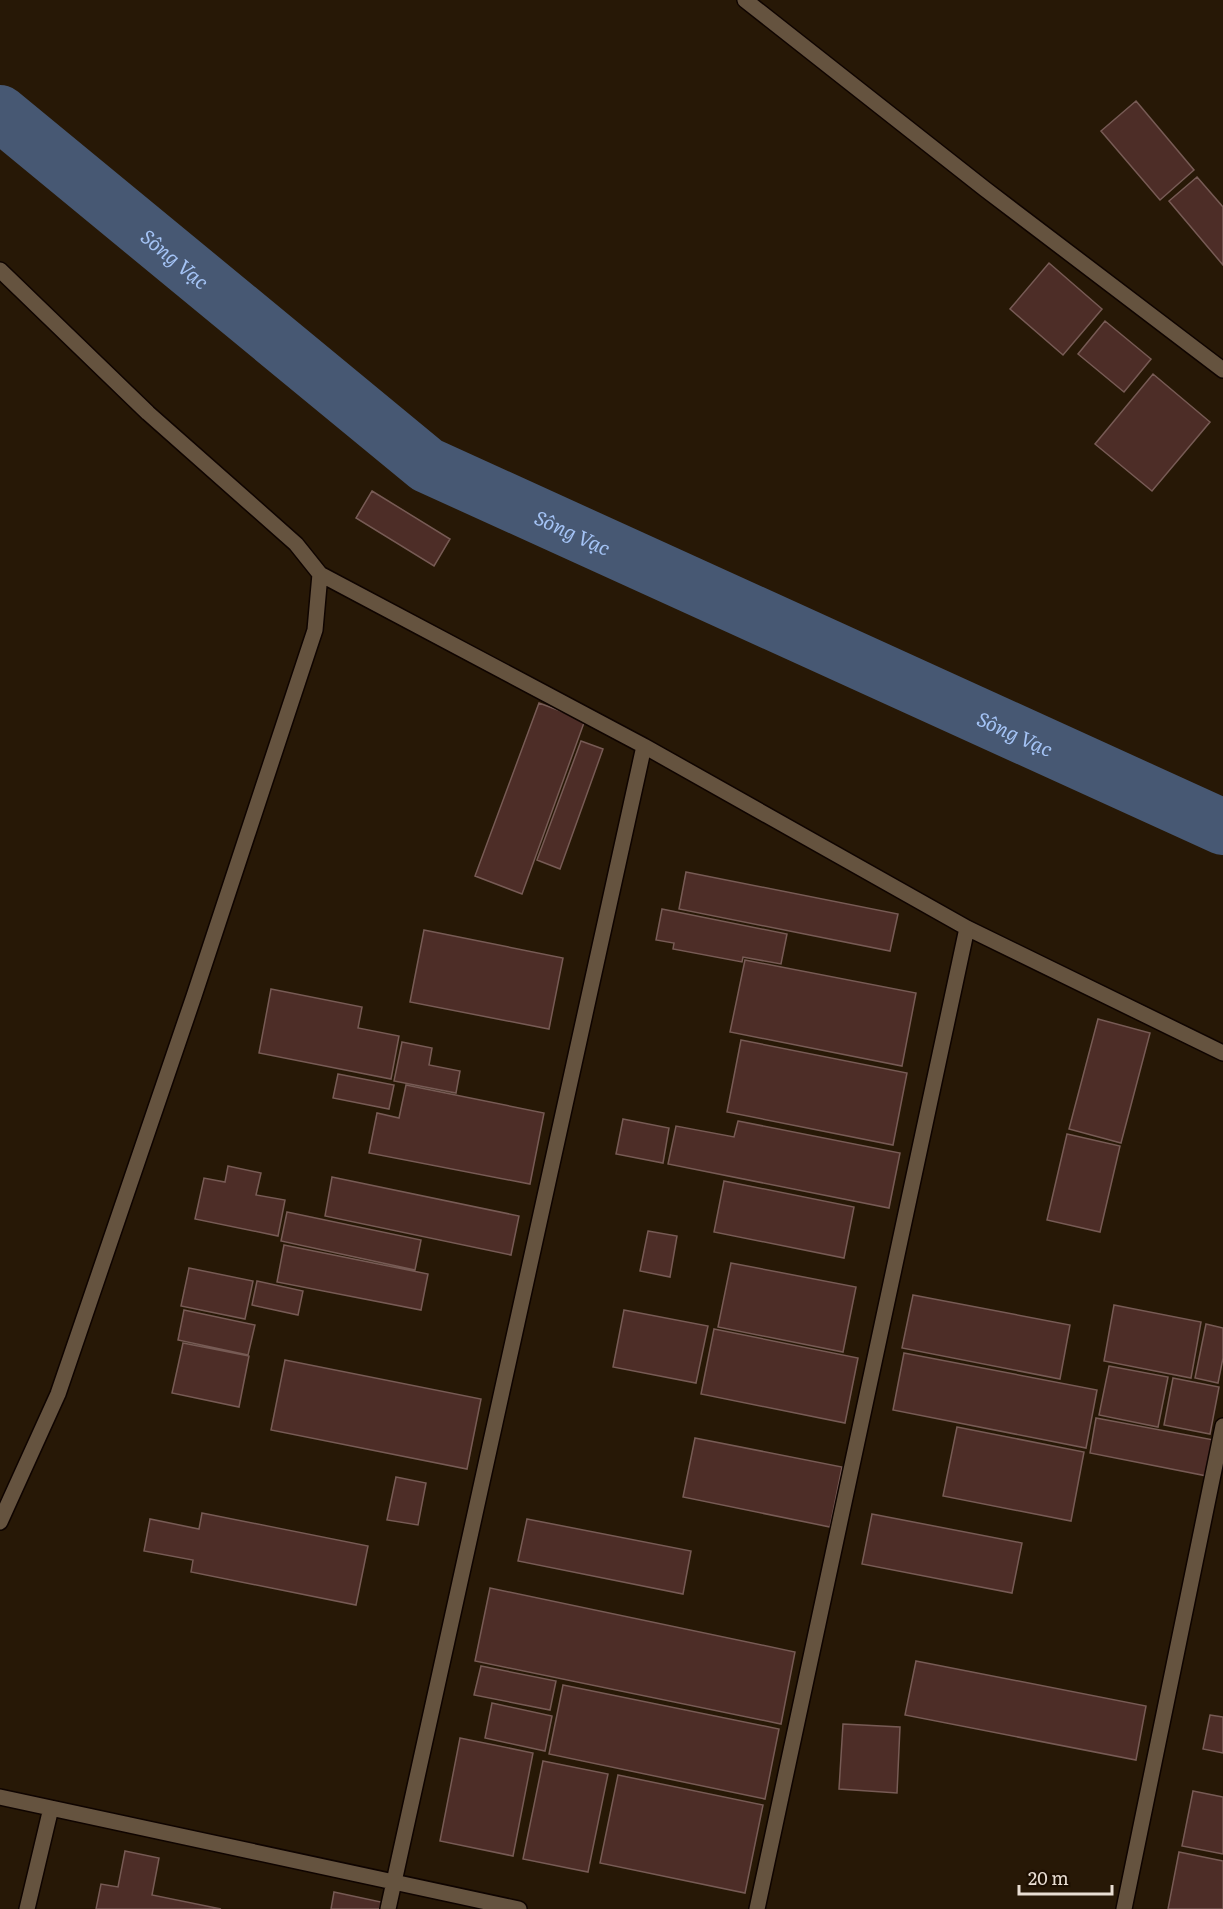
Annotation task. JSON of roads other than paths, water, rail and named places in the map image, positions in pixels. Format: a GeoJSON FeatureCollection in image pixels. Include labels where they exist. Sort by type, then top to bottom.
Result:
{"type":"FeatureCollection","features":[{"type":"Feature","properties":{"kind":"street"},"geometry":{"type":"LineString","coordinates":[[745,0],[985,189],[1223,370]]}},
{"type":"Feature","properties":{"kind":"street"},"geometry":{"type":"LineString","coordinates":[[0,270],[148,413],[296,544],[320,574],[644,746],[968,928],[1223,1053]]}},
{"type":"Feature","properties":{"kind":"street"},"geometry":{"type":"LineString","coordinates":[[0,1522],[58,1394],[197,985],[315,630],[320,574]]}},
{"type":"Feature","properties":{"kind":"street"},"geometry":{"type":"LineString","coordinates":[[388,1909],[644,746]]}},
{"type":"Feature","properties":{"kind":"street"},"geometry":{"type":"LineString","coordinates":[[757,1909],[968,928]]}},
{"type":"Feature","properties":{"kind":"street"},"geometry":{"type":"LineString","coordinates":[[1124,1909],[1223,1426]]}},
{"type":"Feature","properties":{"kind":"street"},"geometry":{"type":"LineString","coordinates":[[0,1797],[519,1909]]}},
{"type":"Feature","properties":{"kind":"street"},"geometry":{"type":"LineString","coordinates":[[27,1909],[51,1808]]}},
{"type":"Feature","properties":{"kind":"waterway","name":"Sông Vạc"},"geometry":{"type":"LineString","coordinates":[[0,113],[427,465],[1223,827]]}}]}
